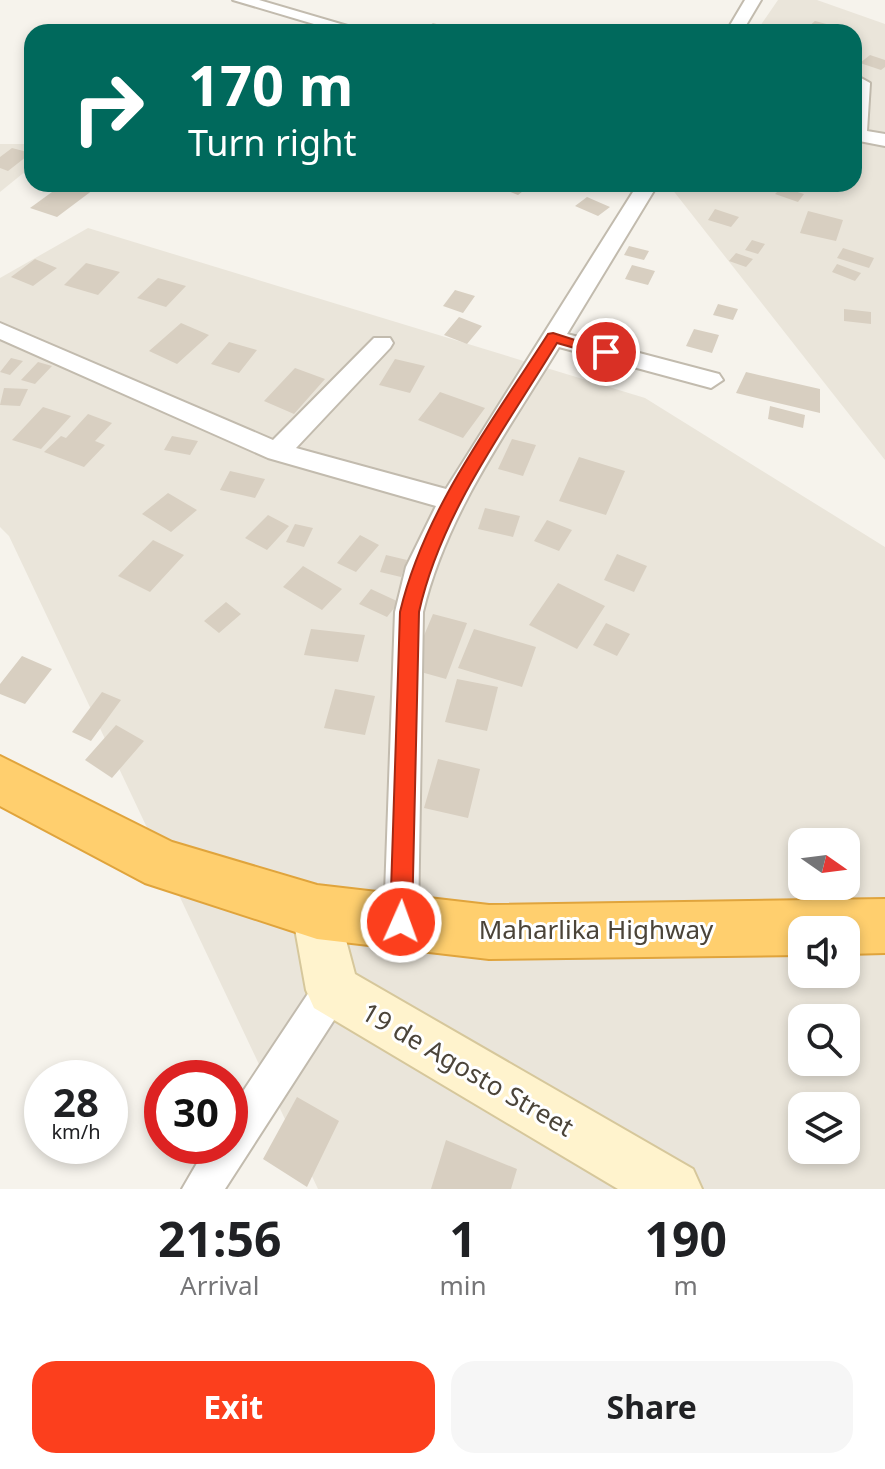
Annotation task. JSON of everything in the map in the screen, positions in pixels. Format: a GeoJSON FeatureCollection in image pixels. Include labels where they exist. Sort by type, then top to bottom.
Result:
{"type":"FeatureCollection","features":[{"type":"Feature","properties":{"kind":"highway","name":"Maharlika Highway"},"geometry":{"type":"LineString","coordinates":[[0,779],[49,808],[164,865],[317,912],[489,932],[885,926]]}},
{"type":"Feature","properties":{"kind":"street"},"geometry":{"type":"LineString","coordinates":[[241,0],[330,24]]}},
{"type":"Feature","properties":{"kind":"street"},"geometry":{"type":"LineString","coordinates":[[739,24],[753,0]]}},
{"type":"Feature","properties":{"kind":"street"},"geometry":{"type":"LineString","coordinates":[[862,135],[885,140]]}},
{"type":"Feature","properties":{"kind":"street"},"geometry":{"type":"LineString","coordinates":[[401,922],[409,612],[420,567],[452,501],[643,192]]}},
{"type":"Feature","properties":{"kind":"street"},"geometry":{"type":"LineString","coordinates":[[0,330],[277,452],[452,501]]}},
{"type":"Feature","properties":{"kind":"street"},"geometry":{"type":"LineString","coordinates":[[553,338],[711,380]]}},
{"type":"Feature","properties":{"kind":"street"},"geometry":{"type":"LineString","coordinates":[[277,452],[382,343]]}},
{"type":"Feature","properties":{"kind":"street"},"geometry":{"type":"LineString","coordinates":[[202,1189],[332,990],[317,912]]}},
{"type":"Feature","properties":{"kind":"street","name":"19 de Agosto Street"},"geometry":{"type":"LineString","coordinates":[[332,990],[673,1189]]}},
{"type":"Feature","properties":{"kind":"shaded area"},"geometry":{"type":"Polygon","coordinates":[[[778,0],[817,0],[885,24],[885,460],[674,192],[862,192],[862,24],[762,24],[778,0]]]}},
{"type":"Feature","properties":{"kind":"shaded area"},"geometry":{"type":"Polygon","coordinates":[[[0,144],[24,144],[24,172],[0,192],[0,144]]]}},
{"type":"Feature","properties":{"kind":"shaded area"},"geometry":{"type":"Polygon","coordinates":[[[88,228],[645,398],[885,547],[885,1189],[318,1189],[9,536],[0,527],[0,278],[88,228]]]}},
{"type":"Feature","properties":{"kind":"building"},"geometry":{"type":"Polygon","coordinates":[[[870,55],[885,60],[885,67],[881,70],[862,61],[870,55]]]}},
{"type":"Feature","properties":{"kind":"building"},"geometry":{"type":"Polygon","coordinates":[[[12,148],[24,151],[24,158],[8,171],[0,168],[0,157],[12,148]]]}},
{"type":"Feature","properties":{"kind":"building"},"geometry":{"type":"Polygon","coordinates":[[[52,192],[90,192],[57,217],[30,208],[52,192]]]}},
{"type":"Feature","properties":{"kind":"building"},"geometry":{"type":"Polygon","coordinates":[[[798,192],[804,194],[798,202],[775,194],[798,192]]]}},
{"type":"Feature","properties":{"kind":"building"},"geometry":{"type":"Polygon","coordinates":[[[587,197],[610,207],[598,216],[575,206],[587,197]]]}},
{"type":"Feature","properties":{"kind":"building"},"geometry":{"type":"Polygon","coordinates":[[[715,209],[739,217],[731,227],[708,220],[715,209]]]}},
{"type":"Feature","properties":{"kind":"building"},"geometry":{"type":"Polygon","coordinates":[[[808,211],[843,220],[836,241],[800,233],[808,211]]]}},
{"type":"Feature","properties":{"kind":"building"},"geometry":{"type":"Polygon","coordinates":[[[752,240],[765,244],[758,254],[745,250],[752,240]]]}},
{"type":"Feature","properties":{"kind":"building"},"geometry":{"type":"Polygon","coordinates":[[[629,246],[649,251],[644,260],[624,255],[629,246]]]}},
{"type":"Feature","properties":{"kind":"building"},"geometry":{"type":"Polygon","coordinates":[[[843,248],[874,258],[869,268],[837,258],[843,248]]]}},
{"type":"Feature","properties":{"kind":"building"},"geometry":{"type":"Polygon","coordinates":[[[736,253],[753,259],[746,267],[729,261],[736,253]]]}},
{"type":"Feature","properties":{"kind":"building"},"geometry":{"type":"Polygon","coordinates":[[[35,259],[57,268],[33,286],[11,277],[35,259]]]}},
{"type":"Feature","properties":{"kind":"building"},"geometry":{"type":"Polygon","coordinates":[[[86,263],[120,272],[98,295],[64,285],[86,263]]]}},
{"type":"Feature","properties":{"kind":"building"},"geometry":{"type":"Polygon","coordinates":[[[837,264],[861,273],[855,281],[832,272],[837,264]]]}},
{"type":"Feature","properties":{"kind":"building"},"geometry":{"type":"Polygon","coordinates":[[[632,265],[655,271],[648,285],[625,279],[632,265]]]}},
{"type":"Feature","properties":{"kind":"building"},"geometry":{"type":"Polygon","coordinates":[[[158,278],[186,286],[166,307],[137,298],[158,278]]]}},
{"type":"Feature","properties":{"kind":"building"},"geometry":{"type":"Polygon","coordinates":[[[455,290],[475,296],[463,313],[443,306],[455,290]]]}},
{"type":"Feature","properties":{"kind":"building"},"geometry":{"type":"Polygon","coordinates":[[[718,304],[738,309],[733,320],[713,315],[718,304]]]}},
{"type":"Feature","properties":{"kind":"building"},"geometry":{"type":"Polygon","coordinates":[[[844,309],[871,312],[871,324],[844,321],[844,309]]]}},
{"type":"Feature","properties":{"kind":"building"},"geometry":{"type":"Polygon","coordinates":[[[459,317],[482,326],[467,344],[444,335],[459,317]]]}},
{"type":"Feature","properties":{"kind":"building"},"geometry":{"type":"Polygon","coordinates":[[[181,323],[209,335],[177,364],[149,351],[181,323]]]}},
{"type":"Feature","properties":{"kind":"building"},"geometry":{"type":"Polygon","coordinates":[[[694,329],[719,335],[712,353],[686,346],[694,329]]]}},
{"type":"Feature","properties":{"kind":"building"},"geometry":{"type":"Polygon","coordinates":[[[229,342],[257,350],[239,373],[211,364],[229,342]]]}},
{"type":"Feature","properties":{"kind":"building"},"geometry":{"type":"Polygon","coordinates":[[[11,358],[23,361],[10,375],[0,372],[11,358]]]}},
{"type":"Feature","properties":{"kind":"building"},"geometry":{"type":"Polygon","coordinates":[[[395,359],[425,366],[410,393],[379,385],[395,359]]]}},
{"type":"Feature","properties":{"kind":"building"},"geometry":{"type":"Polygon","coordinates":[[[38,362],[52,366],[35,384],[21,380],[38,362]]]}},
{"type":"Feature","properties":{"kind":"building"},"geometry":{"type":"Polygon","coordinates":[[[295,368],[325,379],[294,414],[264,401],[295,368]]]}},
{"type":"Feature","properties":{"kind":"building"},"geometry":{"type":"Polygon","coordinates":[[[746,372],[820,389],[820,413],[736,393],[746,372]]]}},
{"type":"Feature","properties":{"kind":"building"},"geometry":{"type":"Polygon","coordinates":[[[4,388],[28,389],[20,406],[0,405],[4,388]]]}},
{"type":"Feature","properties":{"kind":"building"},"geometry":{"type":"Polygon","coordinates":[[[440,392],[485,408],[463,438],[418,420],[440,392]]]}},
{"type":"Feature","properties":{"kind":"building"},"geometry":{"type":"Polygon","coordinates":[[[770,406],[805,415],[803,428],[768,419],[770,406]]]}},
{"type":"Feature","properties":{"kind":"building"},"geometry":{"type":"Polygon","coordinates":[[[43,407],[71,416],[41,449],[12,440],[43,407]]]}},
{"type":"Feature","properties":{"kind":"building"},"geometry":{"type":"Polygon","coordinates":[[[88,414],[112,423],[95,441],[105,445],[84,467],[44,452],[61,436],[66,438],[88,414]]]}},
{"type":"Feature","properties":{"kind":"building"},"geometry":{"type":"Polygon","coordinates":[[[172,436],[198,441],[190,455],[164,450],[172,436]]]}},
{"type":"Feature","properties":{"kind":"building"},"geometry":{"type":"Polygon","coordinates":[[[512,439],[536,445],[523,476],[498,469],[512,439]]]}},
{"type":"Feature","properties":{"kind":"building"},"geometry":{"type":"Polygon","coordinates":[[[579,457],[625,471],[606,515],[559,501],[579,457]]]}},
{"type":"Feature","properties":{"kind":"building"},"geometry":{"type":"Polygon","coordinates":[[[230,471],[265,479],[255,498],[220,490],[230,471]]]}},
{"type":"Feature","properties":{"kind":"building"},"geometry":{"type":"Polygon","coordinates":[[[168,493],[197,510],[171,532],[142,514],[168,493]]]}},
{"type":"Feature","properties":{"kind":"building"},"geometry":{"type":"Polygon","coordinates":[[[485,508],[520,516],[513,537],[478,529],[485,508]]]}},
{"type":"Feature","properties":{"kind":"building"},"geometry":{"type":"Polygon","coordinates":[[[268,515],[289,526],[267,550],[245,538],[268,515]]]}},
{"type":"Feature","properties":{"kind":"building"},"geometry":{"type":"Polygon","coordinates":[[[547,520],[572,530],[559,551],[534,541],[547,520]]]}},
{"type":"Feature","properties":{"kind":"building"},"geometry":{"type":"Polygon","coordinates":[[[295,524],[313,528],[304,547],[286,542],[295,524]]]}},
{"type":"Feature","properties":{"kind":"building"},"geometry":{"type":"Polygon","coordinates":[[[360,535],[379,545],[356,572],[337,563],[360,535]]]}},
{"type":"Feature","properties":{"kind":"building"},"geometry":{"type":"Polygon","coordinates":[[[153,540],[184,555],[150,592],[118,576],[153,540]]]}},
{"type":"Feature","properties":{"kind":"building"},"geometry":{"type":"Polygon","coordinates":[[[617,554],[647,566],[634,592],[604,580],[617,554]]]}},
{"type":"Feature","properties":{"kind":"building"},"geometry":{"type":"Polygon","coordinates":[[[386,555],[407,560],[401,577],[380,572],[386,555]]]}},
{"type":"Feature","properties":{"kind":"building"},"geometry":{"type":"Polygon","coordinates":[[[303,566],[342,589],[322,610],[283,587],[303,566]]]}},
{"type":"Feature","properties":{"kind":"building"},"geometry":{"type":"Polygon","coordinates":[[[558,583],[605,606],[577,649],[529,625],[558,583]]]}},
{"type":"Feature","properties":{"kind":"building"},"geometry":{"type":"Polygon","coordinates":[[[371,589],[399,602],[387,617],[359,604],[371,589]]]}},
{"type":"Feature","properties":{"kind":"building"},"geometry":{"type":"Polygon","coordinates":[[[226,602],[241,614],[219,633],[204,621],[226,602]]]}},
{"type":"Feature","properties":{"kind":"building"},"geometry":{"type":"Polygon","coordinates":[[[433,614],[467,623],[446,679],[410,669],[433,614]]]}},
{"type":"Feature","properties":{"kind":"building"},"geometry":{"type":"Polygon","coordinates":[[[606,623],[630,634],[617,656],[593,645],[606,623]]]}},
{"type":"Feature","properties":{"kind":"building"},"geometry":{"type":"Polygon","coordinates":[[[311,629],[365,635],[358,662],[304,655],[311,629]]]}},
{"type":"Feature","properties":{"kind":"building"},"geometry":{"type":"Polygon","coordinates":[[[474,629],[536,647],[522,687],[458,668],[474,629]]]}},
{"type":"Feature","properties":{"kind":"building"},"geometry":{"type":"Polygon","coordinates":[[[22,656],[52,669],[25,704],[0,694],[0,684],[22,656]]]}},
{"type":"Feature","properties":{"kind":"building"},"geometry":{"type":"Polygon","coordinates":[[[457,679],[498,687],[487,731],[445,722],[457,679]]]}},
{"type":"Feature","properties":{"kind":"building"},"geometry":{"type":"Polygon","coordinates":[[[335,689],[375,696],[365,735],[324,728],[335,689]]]}},
{"type":"Feature","properties":{"kind":"building"},"geometry":{"type":"Polygon","coordinates":[[[102,692],[121,700],[91,741],[72,732],[102,692]]]}},
{"type":"Feature","properties":{"kind":"building"},"geometry":{"type":"Polygon","coordinates":[[[116,725],[144,741],[112,778],[85,760],[116,725]]]}},
{"type":"Feature","properties":{"kind":"building"},"geometry":{"type":"Polygon","coordinates":[[[438,759],[480,769],[468,818],[424,808],[438,759]]]}},
{"type":"Feature","properties":{"kind":"building"},"geometry":{"type":"Polygon","coordinates":[[[297,1097],[339,1121],[307,1187],[263,1159],[297,1097]]]}},
{"type":"Feature","properties":{"kind":"building"},"geometry":{"type":"Polygon","coordinates":[[[446,1140],[517,1169],[511,1189],[431,1189],[446,1140]]]}},
{"type":"Feature","properties":{"kind":"route"},"geometry":{"type":"LineString","coordinates":[[401,922],[409,612],[420,567],[452,501],[553,338],[606,352]]}}]}
